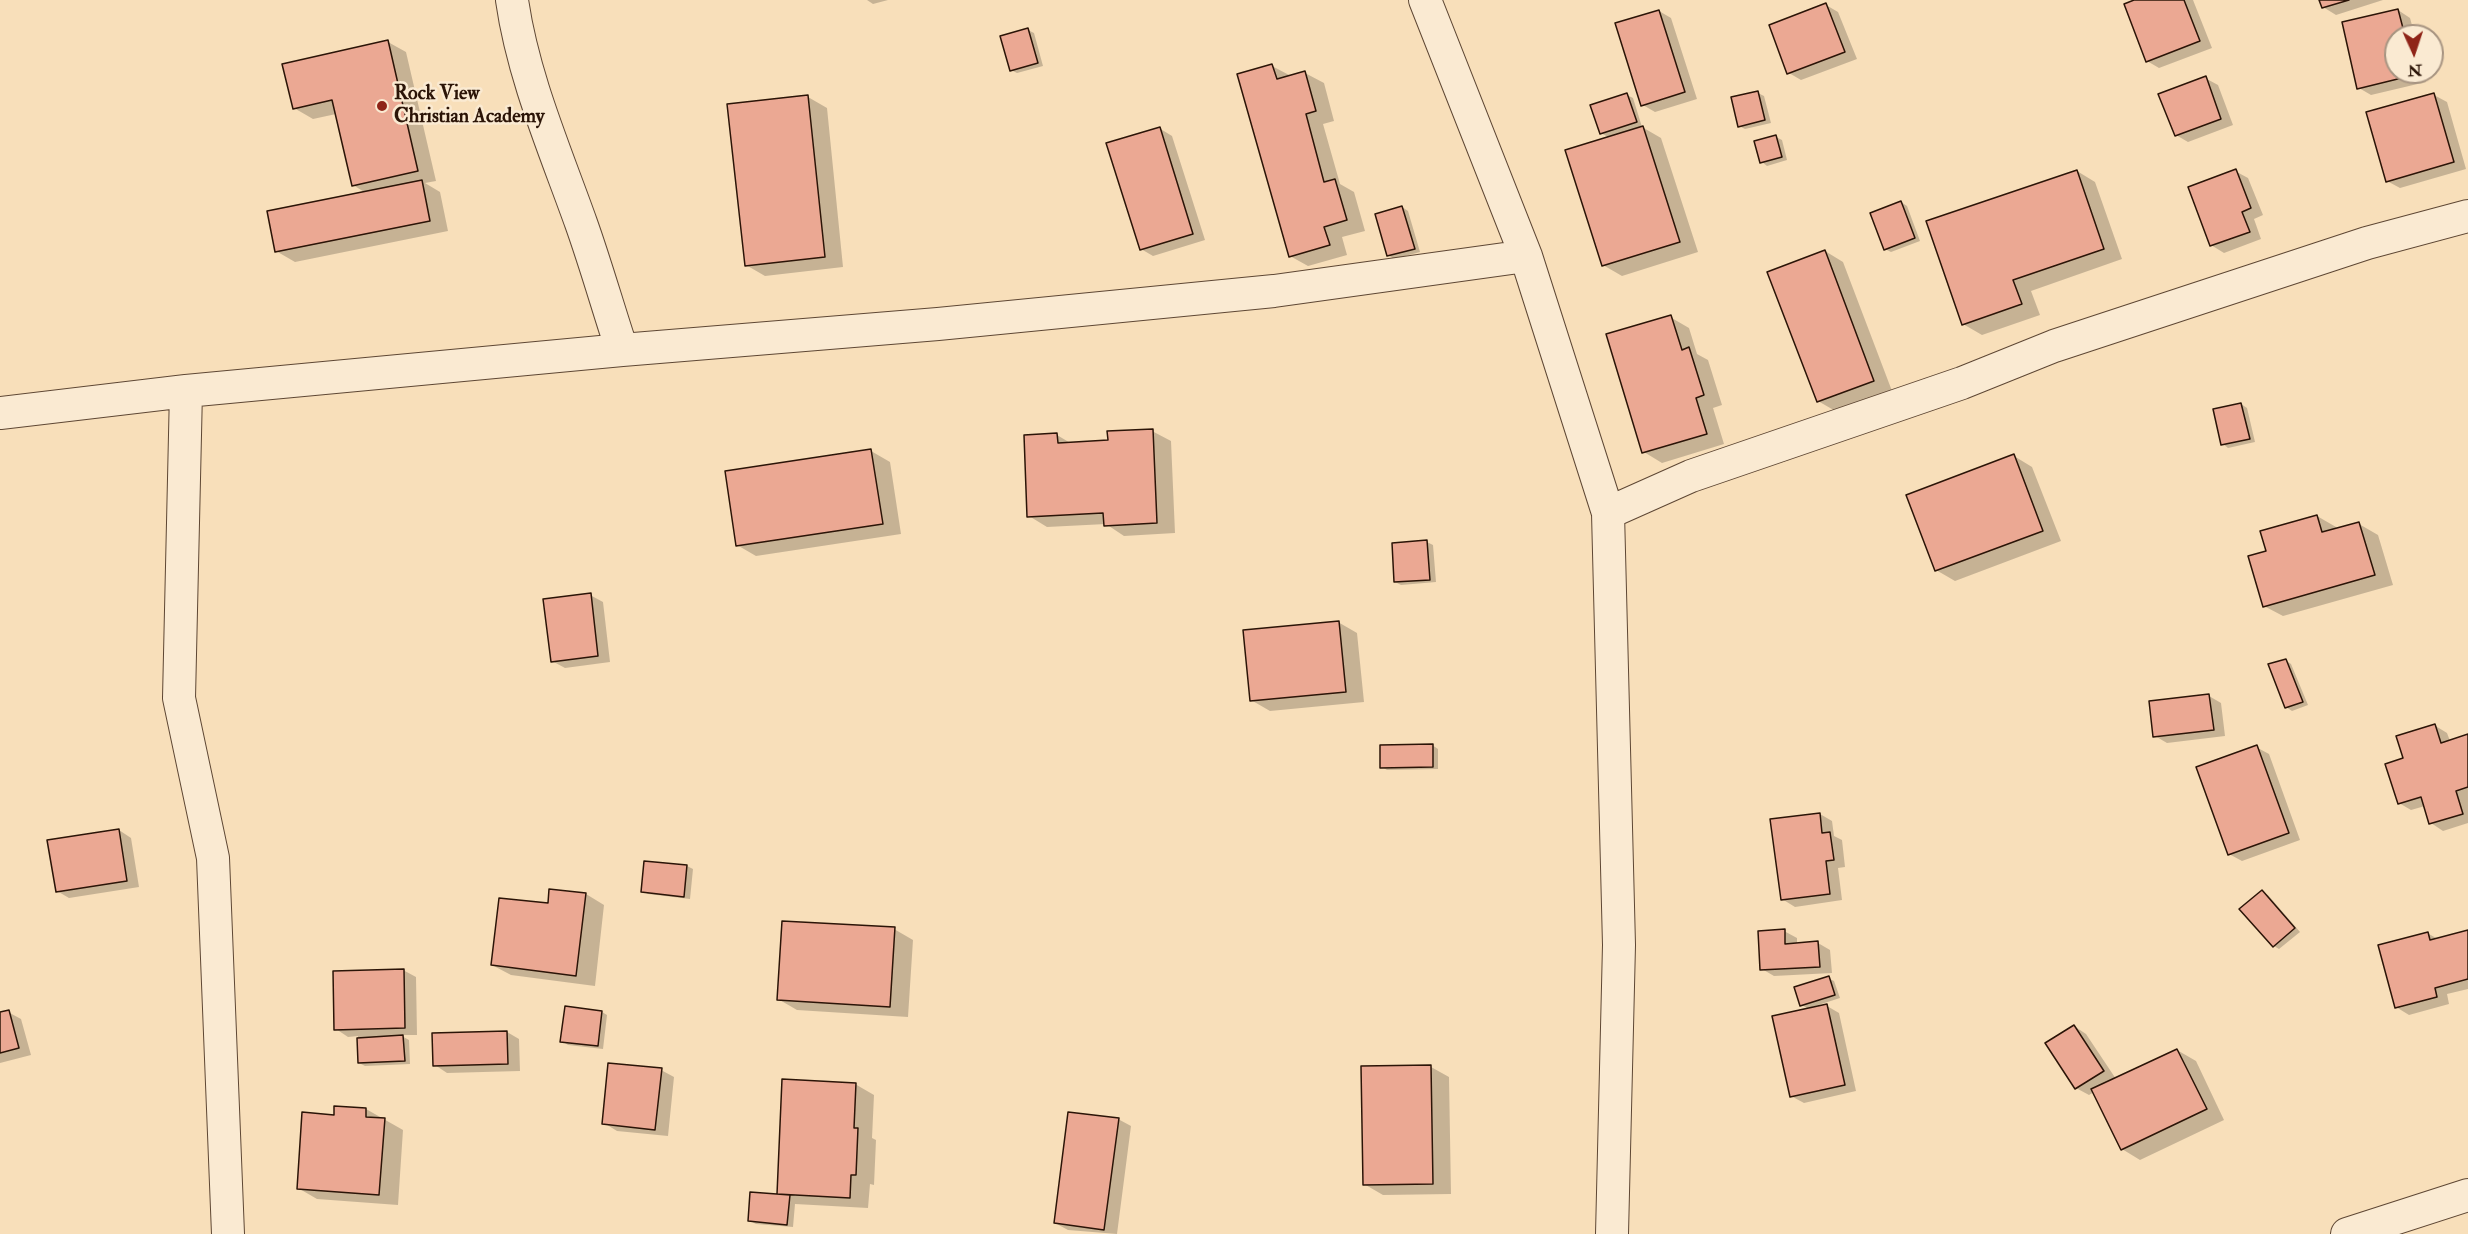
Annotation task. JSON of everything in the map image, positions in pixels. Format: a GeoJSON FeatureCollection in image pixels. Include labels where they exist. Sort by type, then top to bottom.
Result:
{"type":"FeatureCollection","features":[{"type":"Feature","properties":{"kind":"street"},"geometry":{"type":"LineString","coordinates":[[512,0],[522,54],[622,350]]}},
{"type":"Feature","properties":{"kind":"street"},"geometry":{"type":"LineString","coordinates":[[1425,0],[1526,256],[1608,513],[1619,945],[1612,1234]]}},
{"type":"Feature","properties":{"kind":"street"},"geometry":{"type":"LineString","coordinates":[[1608,513],[1691,476],[1962,383],[2054,346],[2367,243],[2468,216]]}},
{"type":"Feature","properties":{"kind":"street"},"geometry":{"type":"LineString","coordinates":[[0,412],[186,391],[622,350],[938,324],[1275,291],[1526,256]]}},
{"type":"Feature","properties":{"kind":"street"},"geometry":{"type":"LineString","coordinates":[[186,391],[179,698],[213,858],[228,1234]]}},
{"type":"Feature","properties":{"kind":"street"},"geometry":{"type":"LineString","coordinates":[[2347,1234],[2468,1195]]}},
{"type":"Feature","properties":{"kind":"building"},"geometry":{"type":"Polygon","coordinates":[[[2134,0],[2184,0],[2200,41],[2146,62],[2124,4],[2134,0]]]}},
{"type":"Feature","properties":{"kind":"building"},"geometry":{"type":"Polygon","coordinates":[[[2319,0],[2349,0],[2322,8],[2319,0]]]}},
{"type":"Feature","properties":{"kind":"building"},"geometry":{"type":"Polygon","coordinates":[[[1826,3],[1845,52],[1787,74],[1769,25],[1826,3]]]}},
{"type":"Feature","properties":{"kind":"building"},"geometry":{"type":"Polygon","coordinates":[[[2398,9],[2402,24],[2384,24],[2384,82],[2357,89],[2342,22],[2398,9]]]}},
{"type":"Feature","properties":{"kind":"building"},"geometry":{"type":"Polygon","coordinates":[[[1659,10],[1685,92],[1641,106],[1615,23],[1659,10]]]}},
{"type":"Feature","properties":{"kind":"building"},"geometry":{"type":"Polygon","coordinates":[[[1028,28],[1038,63],[1010,71],[1000,36],[1028,28]]]}},
{"type":"Feature","properties":{"kind":"building"},"geometry":{"type":"Polygon","coordinates":[[[388,40],[418,171],[352,186],[332,100],[293,109],[282,64],[388,40]]]}},
{"type":"Feature","properties":{"kind":"building"},"geometry":{"type":"Polygon","coordinates":[[[1272,64],[1277,79],[1305,71],[1316,111],[1306,114],[1324,182],[1335,179],[1347,220],[1324,227],[1330,245],[1289,257],[1237,74],[1272,64]]]}},
{"type":"Feature","properties":{"kind":"building"},"geometry":{"type":"Polygon","coordinates":[[[2206,76],[2221,119],[2175,136],[2158,94],[2206,76]]]}},
{"type":"Feature","properties":{"kind":"building"},"geometry":{"type":"Polygon","coordinates":[[[1758,91],[1765,120],[1738,127],[1731,97],[1758,91]]]}},
{"type":"Feature","properties":{"kind":"building"},"geometry":{"type":"Polygon","coordinates":[[[1627,93],[1637,122],[1600,134],[1590,105],[1627,93]]]}},
{"type":"Feature","properties":{"kind":"building"},"geometry":{"type":"Polygon","coordinates":[[[2434,93],[2454,162],[2386,182],[2366,112],[2434,93]]]}},
{"type":"Feature","properties":{"kind":"building"},"geometry":{"type":"Polygon","coordinates":[[[808,95],[825,257],[745,266],[727,104],[808,95]]]}},
{"type":"Feature","properties":{"kind":"building"},"geometry":{"type":"Polygon","coordinates":[[[1643,126],[1680,242],[1602,266],[1565,150],[1643,126]]]}},
{"type":"Feature","properties":{"kind":"building"},"geometry":{"type":"Polygon","coordinates":[[[1160,127],[1193,234],[1140,250],[1106,143],[1160,127]]]}},
{"type":"Feature","properties":{"kind":"building"},"geometry":{"type":"Polygon","coordinates":[[[1776,135],[1782,157],[1760,163],[1754,141],[1776,135]]]}},
{"type":"Feature","properties":{"kind":"building"},"geometry":{"type":"Polygon","coordinates":[[[2236,169],[2251,208],[2242,212],[2250,232],[2210,246],[2188,187],[2236,169]]]}},
{"type":"Feature","properties":{"kind":"building"},"geometry":{"type":"Polygon","coordinates":[[[2077,170],[2104,249],[2013,280],[2022,304],[1962,325],[1926,221],[2077,170]]]}},
{"type":"Feature","properties":{"kind":"building"},"geometry":{"type":"Polygon","coordinates":[[[422,180],[430,221],[275,252],[267,211],[422,180]]]}},
{"type":"Feature","properties":{"kind":"building"},"geometry":{"type":"Polygon","coordinates":[[[1901,201],[1915,238],[1884,250],[1870,213],[1901,201]]]}},
{"type":"Feature","properties":{"kind":"building"},"geometry":{"type":"Polygon","coordinates":[[[1402,206],[1415,249],[1387,256],[1375,214],[1402,206]]]}},
{"type":"Feature","properties":{"kind":"building"},"geometry":{"type":"Polygon","coordinates":[[[1825,250],[1874,381],[1817,402],[1767,272],[1825,250]]]}},
{"type":"Feature","properties":{"kind":"building"},"geometry":{"type":"Polygon","coordinates":[[[1671,315],[1682,350],[1689,347],[1704,395],[1696,398],[1707,434],[1642,453],[1606,334],[1671,315]]]}},
{"type":"Feature","properties":{"kind":"building"},"geometry":{"type":"Polygon","coordinates":[[[2241,403],[2250,439],[2221,445],[2213,409],[2241,403]]]}},
{"type":"Feature","properties":{"kind":"building"},"geometry":{"type":"Polygon","coordinates":[[[1153,429],[1157,523],[1104,526],[1103,513],[1027,517],[1024,435],[1057,433],[1058,443],[1108,440],[1107,431],[1153,429]]]}},
{"type":"Feature","properties":{"kind":"building"},"geometry":{"type":"Polygon","coordinates":[[[871,449],[883,524],[736,546],[725,471],[871,449]]]}},
{"type":"Feature","properties":{"kind":"building"},"geometry":{"type":"Polygon","coordinates":[[[2014,454],[2043,531],[1935,571],[1906,495],[2014,454]]]}},
{"type":"Feature","properties":{"kind":"building"},"geometry":{"type":"Polygon","coordinates":[[[2317,515],[2322,532],[2359,522],[2375,575],[2263,607],[2248,556],[2266,551],[2260,531],[2317,515]]]}},
{"type":"Feature","properties":{"kind":"building"},"geometry":{"type":"Polygon","coordinates":[[[1427,540],[1430,580],[1394,582],[1392,543],[1427,540]]]}},
{"type":"Feature","properties":{"kind":"building"},"geometry":{"type":"Polygon","coordinates":[[[591,593],[598,656],[551,662],[543,599],[591,593]]]}},
{"type":"Feature","properties":{"kind":"building"},"geometry":{"type":"Polygon","coordinates":[[[1339,621],[1346,692],[1250,701],[1243,630],[1339,621]]]}},
{"type":"Feature","properties":{"kind":"building"},"geometry":{"type":"Polygon","coordinates":[[[2286,659],[2303,702],[2285,708],[2268,664],[2286,659]]]}},
{"type":"Feature","properties":{"kind":"building"},"geometry":{"type":"Polygon","coordinates":[[[2209,694],[2214,730],[2153,737],[2149,701],[2209,694]]]}},
{"type":"Feature","properties":{"kind":"building"},"geometry":{"type":"Polygon","coordinates":[[[2435,724],[2441,743],[2468,734],[2468,787],[2456,791],[2463,814],[2429,824],[2421,797],[2398,804],[2385,764],[2403,758],[2396,736],[2435,724]]]}},
{"type":"Feature","properties":{"kind":"building"},"geometry":{"type":"Polygon","coordinates":[[[1433,744],[1433,767],[1380,768],[1380,745],[1433,744]]]}},
{"type":"Feature","properties":{"kind":"building"},"geometry":{"type":"Polygon","coordinates":[[[2257,745],[2289,833],[2228,855],[2196,767],[2257,745]]]}},
{"type":"Feature","properties":{"kind":"building"},"geometry":{"type":"Polygon","coordinates":[[[1820,813],[1822,833],[1830,832],[1834,860],[1826,861],[1830,894],[1781,900],[1770,819],[1820,813]]]}},
{"type":"Feature","properties":{"kind":"building"},"geometry":{"type":"Polygon","coordinates":[[[119,829],[127,881],[56,892],[47,840],[119,829]]]}},
{"type":"Feature","properties":{"kind":"building"},"geometry":{"type":"Polygon","coordinates":[[[644,861],[687,865],[684,897],[641,892],[644,861]]]}},
{"type":"Feature","properties":{"kind":"building"},"geometry":{"type":"Polygon","coordinates":[[[549,889],[586,893],[576,976],[491,965],[499,898],[548,903],[549,889]]]}},
{"type":"Feature","properties":{"kind":"building"},"geometry":{"type":"Polygon","coordinates":[[[2262,890],[2295,928],[2273,947],[2239,909],[2262,890]]]}},
{"type":"Feature","properties":{"kind":"building"},"geometry":{"type":"Polygon","coordinates":[[[782,921],[895,927],[890,1007],[777,1000],[782,921]]]}},
{"type":"Feature","properties":{"kind":"building"},"geometry":{"type":"Polygon","coordinates":[[[1785,929],[1785,944],[1818,941],[1820,967],[1760,970],[1758,931],[1785,929]]]}},
{"type":"Feature","properties":{"kind":"building"},"geometry":{"type":"Polygon","coordinates":[[[2468,930],[2468,979],[2435,988],[2437,997],[2395,1008],[2378,945],[2428,932],[2430,940],[2468,930]]]}},
{"type":"Feature","properties":{"kind":"building"},"geometry":{"type":"Polygon","coordinates":[[[404,969],[405,1028],[334,1030],[333,971],[404,969]]]}},
{"type":"Feature","properties":{"kind":"building"},"geometry":{"type":"Polygon","coordinates":[[[1829,976],[1835,995],[1800,1006],[1794,987],[1829,976]]]}},
{"type":"Feature","properties":{"kind":"building"},"geometry":{"type":"Polygon","coordinates":[[[1827,1004],[1845,1085],[1790,1097],[1772,1016],[1827,1004]]]}},
{"type":"Feature","properties":{"kind":"building"},"geometry":{"type":"Polygon","coordinates":[[[565,1006],[602,1011],[598,1046],[560,1042],[565,1006]]]}},
{"type":"Feature","properties":{"kind":"building"},"geometry":{"type":"Polygon","coordinates":[[[9,1010],[19,1048],[0,1053],[0,1012],[9,1010]]]}},
{"type":"Feature","properties":{"kind":"building"},"geometry":{"type":"Polygon","coordinates":[[[2074,1025],[2104,1071],[2075,1089],[2045,1043],[2074,1025]]]}},
{"type":"Feature","properties":{"kind":"building"},"geometry":{"type":"Polygon","coordinates":[[[507,1031],[508,1064],[433,1066],[432,1033],[507,1031]]]}},
{"type":"Feature","properties":{"kind":"building"},"geometry":{"type":"Polygon","coordinates":[[[403,1035],[405,1061],[358,1063],[357,1038],[403,1035]]]}},
{"type":"Feature","properties":{"kind":"building"},"geometry":{"type":"Polygon","coordinates":[[[2177,1049],[2207,1109],[2121,1150],[2091,1089],[2177,1049]]]}},
{"type":"Feature","properties":{"kind":"building"},"geometry":{"type":"Polygon","coordinates":[[[608,1063],[662,1068],[655,1130],[602,1124],[608,1063]]]}},
{"type":"Feature","properties":{"kind":"building"},"geometry":{"type":"Polygon","coordinates":[[[1431,1065],[1433,1184],[1363,1185],[1361,1066],[1431,1065]]]}},
{"type":"Feature","properties":{"kind":"building"},"geometry":{"type":"Polygon","coordinates":[[[782,1079],[856,1083],[854,1128],[858,1128],[856,1175],[851,1175],[850,1198],[777,1194],[782,1079]]]}},
{"type":"Feature","properties":{"kind":"building"},"geometry":{"type":"Polygon","coordinates":[[[334,1106],[366,1108],[366,1117],[385,1118],[379,1195],[297,1189],[302,1112],[334,1115],[334,1106]]]}},
{"type":"Feature","properties":{"kind":"building"},"geometry":{"type":"Polygon","coordinates":[[[1068,1112],[1119,1118],[1104,1230],[1054,1223],[1068,1112]]]}},
{"type":"Feature","properties":{"kind":"building"},"geometry":{"type":"Polygon","coordinates":[[[750,1192],[790,1195],[787,1225],[748,1221],[750,1192]]]}},
{"type":"Feature","properties":{"kind":"place","name":"Rock View Christian Academy"},"geometry":{"type":"Point","coordinates":[382,106]}}]}
